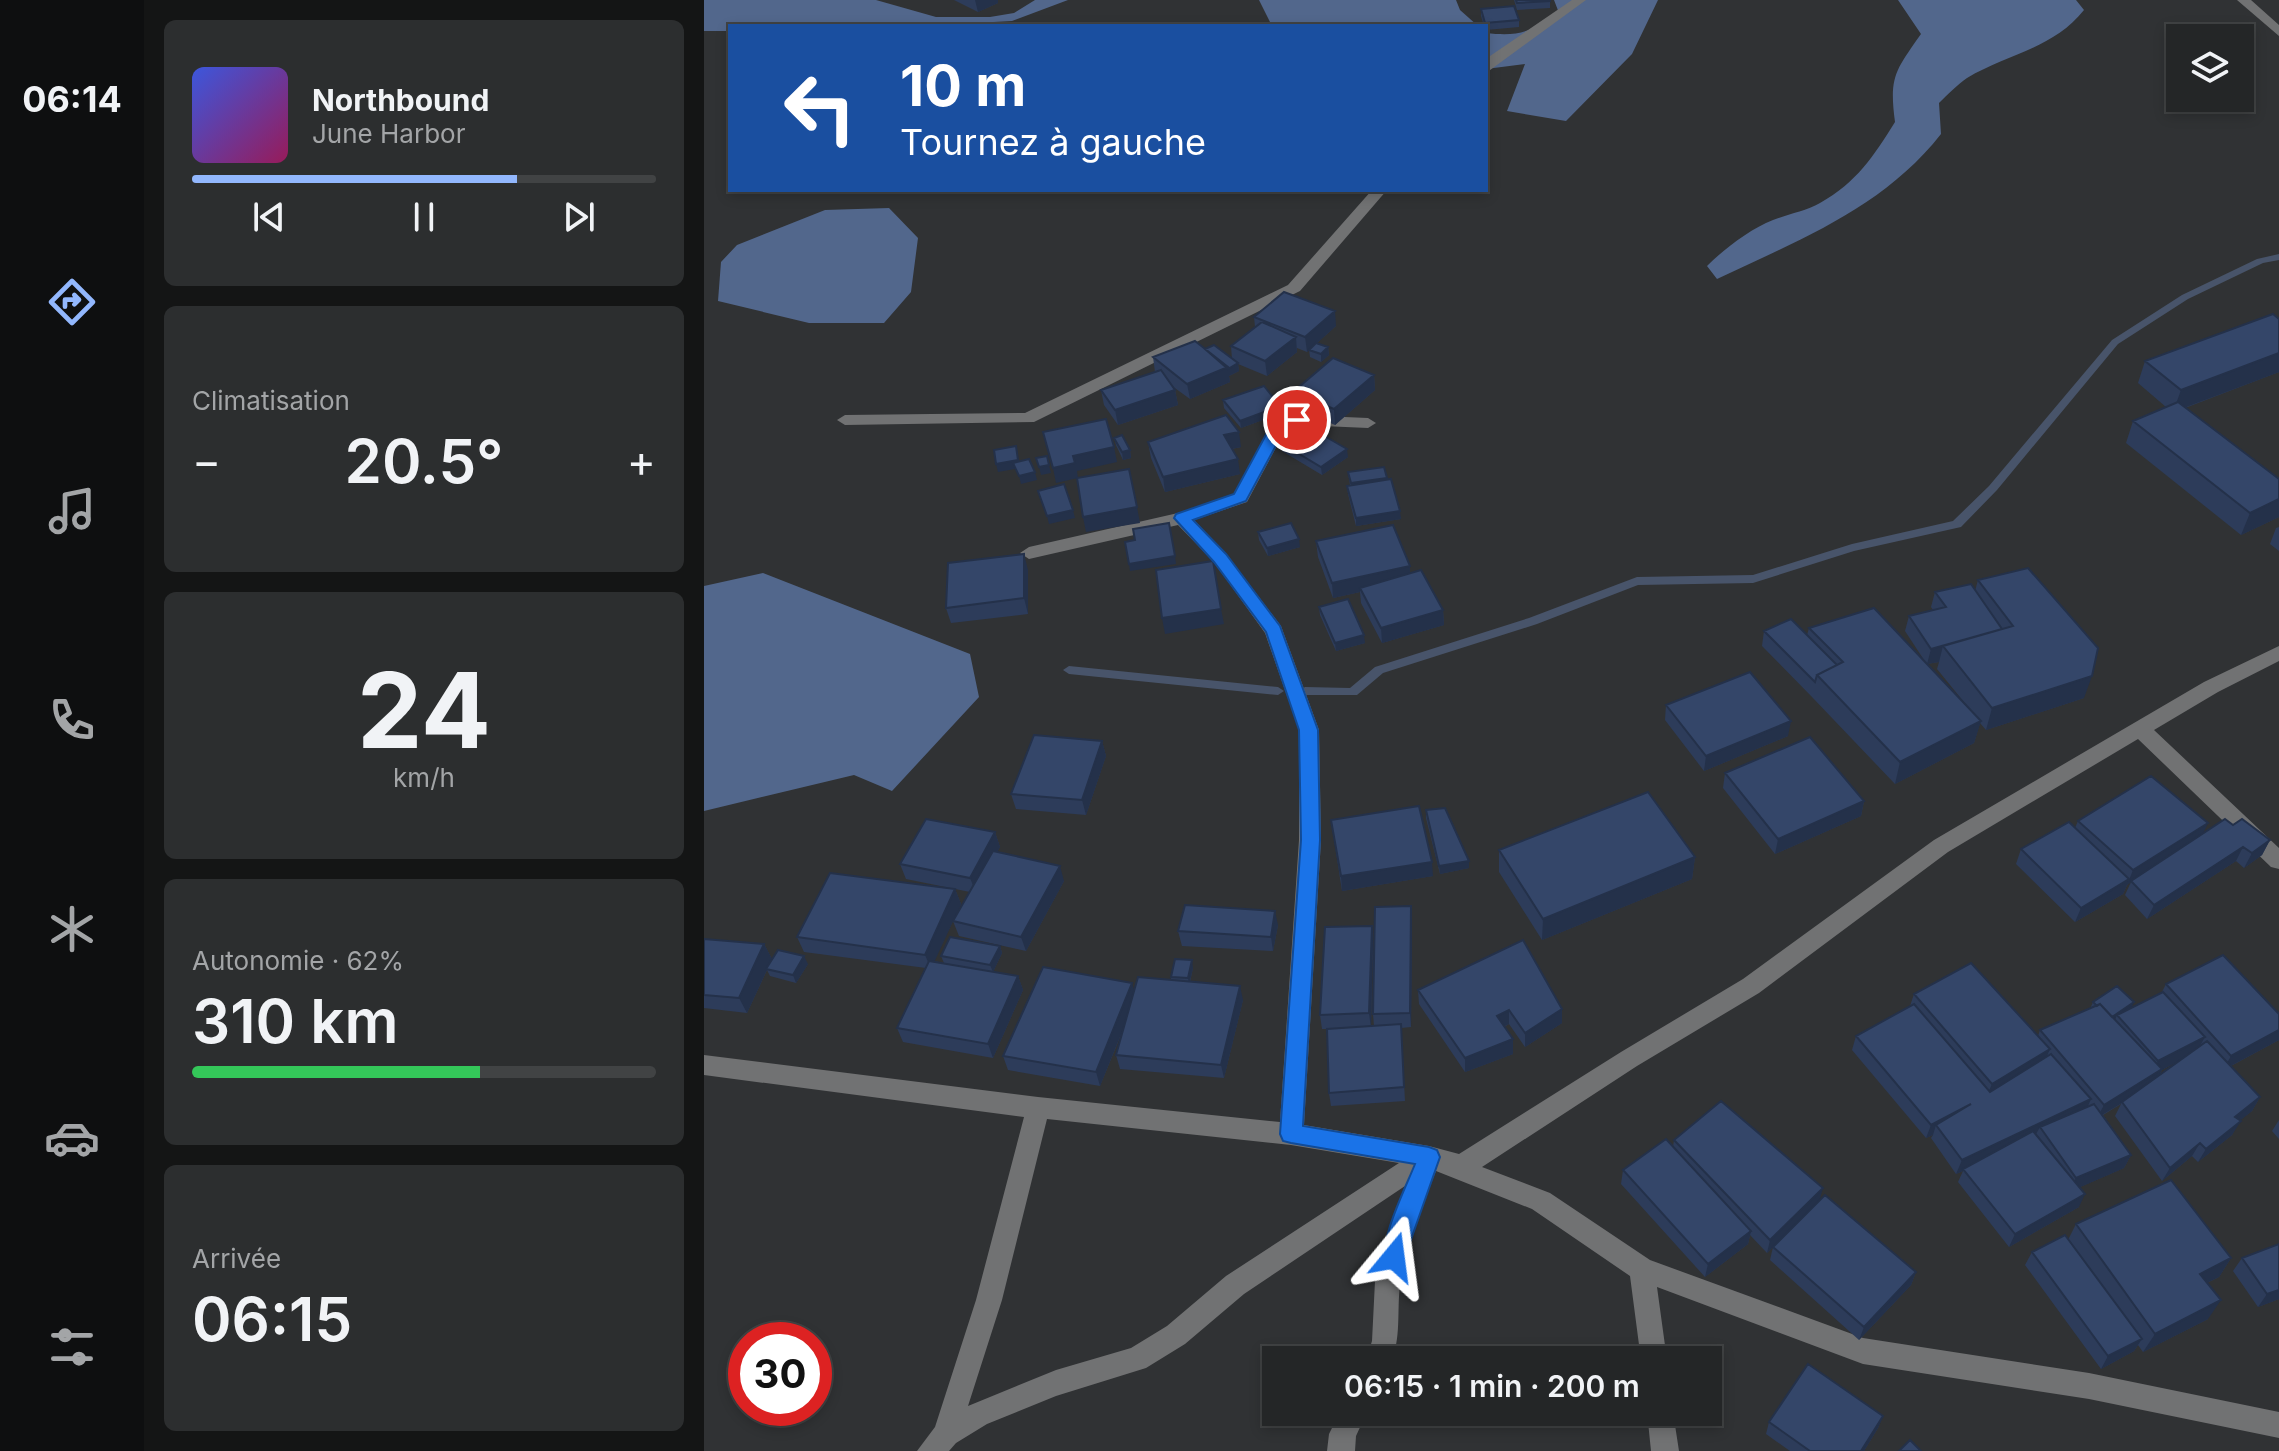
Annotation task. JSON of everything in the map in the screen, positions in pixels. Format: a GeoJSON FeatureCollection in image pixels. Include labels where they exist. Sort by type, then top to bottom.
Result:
{"type":"FeatureCollection","features":[{"type":"Feature","properties":{"kind":"street"},"geometry":{"type":"LineString","coordinates":[[1488,67],[1580,0]]}},
{"type":"Feature","properties":{"kind":"street"},"geometry":{"type":"LineString","coordinates":[[2243,0],[2279,32]]}},
{"type":"Feature","properties":{"kind":"street"},"geometry":{"type":"LineString","coordinates":[[845,420],[1028,418],[1294,288],[1378,192]]}},
{"type":"Feature","properties":{"kind":"street"},"geometry":{"type":"LineString","coordinates":[[1029,553],[1182,518],[1241,498],[1274,435],[1297,420],[1368,423]]}},
{"type":"Feature","properties":{"kind":"street"},"geometry":{"type":"LineString","coordinates":[[1182,518],[1220,558],[1274,631],[1309,730],[1310,840],[1291,1134]]}},
{"type":"Feature","properties":{"kind":"street"},"geometry":{"type":"LineString","coordinates":[[704,1065],[1038,1108],[1291,1134],[1429,1157],[1462,1166],[1629,1059],[1751,986],[1941,846],[2211,687],[2279,653]]}},
{"type":"Feature","properties":{"kind":"street"},"geometry":{"type":"LineString","coordinates":[[2140,729],[2279,861]]}},
{"type":"Feature","properties":{"kind":"street"},"geometry":{"type":"LineString","coordinates":[[939,1445],[989,1300],[1038,1108]]}},
{"type":"Feature","properties":{"kind":"street"},"geometry":{"type":"LineString","coordinates":[[1429,1157],[1541,1201],[1642,1269],[1863,1351],[2089,1386],[2279,1425]]}},
{"type":"Feature","properties":{"kind":"street"},"geometry":{"type":"LineString","coordinates":[[1386,1346],[1387,1285],[1401,1229],[1429,1157]]}},
{"type":"Feature","properties":{"kind":"street"},"geometry":{"type":"LineString","coordinates":[[939,1445],[978,1415],[1056,1383],[1137,1359],[1176,1335],[1235,1285],[1429,1157]]}},
{"type":"Feature","properties":{"kind":"street"},"geometry":{"type":"LineString","coordinates":[[1642,1269],[1652,1346]]}},
{"type":"Feature","properties":{"kind":"street"},"geometry":{"type":"LineString","coordinates":[[1341,1451],[1347,1426]]}},
{"type":"Feature","properties":{"kind":"street"},"geometry":{"type":"LineString","coordinates":[[1662,1426],[1665,1451]]}},
{"type":"Feature","properties":{"kind":"shaded area"},"geometry":{"type":"Polygon","coordinates":[[[704,0],[876,0],[936,17],[990,17],[1014,13],[1035,0],[1068,0],[1012,21],[957,24],[728,24],[728,31],[704,31],[704,0]]]}},
{"type":"Feature","properties":{"kind":"shaded area"},"geometry":{"type":"Polygon","coordinates":[[[1259,0],[1456,0],[1460,10],[1476,24],[1271,24],[1259,0]]]}},
{"type":"Feature","properties":{"kind":"shaded area"},"geometry":{"type":"Polygon","coordinates":[[[1554,0],[1658,0],[1632,54],[1566,121],[1507,111],[1525,64],[1488,69],[1488,33],[1517,33],[1559,13],[1554,0]]]}},
{"type":"Feature","properties":{"kind":"shaded area"},"geometry":{"type":"Polygon","coordinates":[[[1898,0],[2076,0],[2084,10],[2058,34],[1982,70],[1956,87],[1939,103],[1941,134],[1918,160],[1866,202],[1809,235],[1717,279],[1707,266],[1721,253],[1764,224],[1815,206],[1833,195],[1863,168],[1887,135],[1895,122],[1893,94],[1896,75],[1921,34],[1898,0]]]}},
{"type":"Feature","properties":{"kind":"shaded area"},"geometry":{"type":"Polygon","coordinates":[[[889,208],[918,238],[911,292],[884,323],[809,323],[718,301],[721,262],[737,245],[825,210],[889,208]]]}},
{"type":"Feature","properties":{"kind":"shaded area"},"geometry":{"type":"Polygon","coordinates":[[[763,573],[970,654],[979,697],[892,791],[854,775],[704,811],[704,586],[763,573]]]}},
{"type":"Feature","properties":{"kind":"building"},"geometry":{"type":"Polygon","coordinates":[[[1516,0],[1550,0],[1550,1],[1517,3],[1516,0]]]}},
{"type":"Feature","properties":{"kind":"building"},"geometry":{"type":"Polygon","coordinates":[[[1514,6],[1519,20],[1485,23],[1481,9],[1514,6]]]}},
{"type":"Feature","properties":{"kind":"building"},"geometry":{"type":"Polygon","coordinates":[[[1284,292],[1335,311],[1305,337],[1254,317],[1284,292]]]}},
{"type":"Feature","properties":{"kind":"building"},"geometry":{"type":"Polygon","coordinates":[[[2273,314],[2279,319],[2279,353],[2181,390],[2145,361],[2273,314]]]}},
{"type":"Feature","properties":{"kind":"building"},"geometry":{"type":"Polygon","coordinates":[[[1262,322],[1296,337],[1265,361],[1231,346],[1262,322]]]}},
{"type":"Feature","properties":{"kind":"building"},"geometry":{"type":"Polygon","coordinates":[[[1195,341],[1228,367],[1187,384],[1153,357],[1195,341]]]}},
{"type":"Feature","properties":{"kind":"building"},"geometry":{"type":"Polygon","coordinates":[[[1316,343],[1328,347],[1321,354],[1309,350],[1316,343]]]}},
{"type":"Feature","properties":{"kind":"building"},"geometry":{"type":"Polygon","coordinates":[[[1214,345],[1238,363],[1228,369],[1205,349],[1214,345]]]}},
{"type":"Feature","properties":{"kind":"building"},"geometry":{"type":"Polygon","coordinates":[[[1333,358],[1374,375],[1334,409],[1293,392],[1333,358]]]}},
{"type":"Feature","properties":{"kind":"building"},"geometry":{"type":"Polygon","coordinates":[[[1161,370],[1175,390],[1115,410],[1101,390],[1161,370]]]}},
{"type":"Feature","properties":{"kind":"building"},"geometry":{"type":"Polygon","coordinates":[[[1264,386],[1280,406],[1240,421],[1223,400],[1264,386]]]}},
{"type":"Feature","properties":{"kind":"building"},"geometry":{"type":"Polygon","coordinates":[[[2178,402],[2279,479],[2279,499],[2250,513],[2133,421],[2178,402]]]}},
{"type":"Feature","properties":{"kind":"building"},"geometry":{"type":"Polygon","coordinates":[[[1226,415],[1239,432],[1224,435],[1238,459],[1163,477],[1148,442],[1226,415]]]}},
{"type":"Feature","properties":{"kind":"building"},"geometry":{"type":"Polygon","coordinates":[[[1106,419],[1114,447],[1073,456],[1075,463],[1053,468],[1043,432],[1106,419]]]}},
{"type":"Feature","properties":{"kind":"building"},"geometry":{"type":"Polygon","coordinates":[[[1307,426],[1347,449],[1321,467],[1281,443],[1307,426]]]}},
{"type":"Feature","properties":{"kind":"building"},"geometry":{"type":"Polygon","coordinates":[[[1122,435],[1130,450],[1122,452],[1114,438],[1122,435]]]}},
{"type":"Feature","properties":{"kind":"building"},"geometry":{"type":"Polygon","coordinates":[[[1016,446],[1018,460],[996,464],[994,450],[1016,446]]]}},
{"type":"Feature","properties":{"kind":"building"},"geometry":{"type":"Polygon","coordinates":[[[1047,456],[1049,465],[1039,467],[1036,458],[1047,456]]]}},
{"type":"Feature","properties":{"kind":"building"},"geometry":{"type":"Polygon","coordinates":[[[1029,459],[1035,472],[1019,476],[1013,463],[1029,459]]]}},
{"type":"Feature","properties":{"kind":"building"},"geometry":{"type":"Polygon","coordinates":[[[1384,467],[1387,478],[1351,483],[1348,472],[1384,467]]]}},
{"type":"Feature","properties":{"kind":"building"},"geometry":{"type":"Polygon","coordinates":[[[1129,469],[1137,507],[1083,517],[1077,478],[1129,469]]]}},
{"type":"Feature","properties":{"kind":"building"},"geometry":{"type":"Polygon","coordinates":[[[1391,479],[1400,511],[1356,518],[1347,486],[1391,479]]]}},
{"type":"Feature","properties":{"kind":"building"},"geometry":{"type":"Polygon","coordinates":[[[1064,484],[1073,510],[1047,516],[1038,491],[1064,484]]]}},
{"type":"Feature","properties":{"kind":"building"},"geometry":{"type":"Polygon","coordinates":[[[1169,523],[1175,556],[1129,564],[1125,542],[1135,540],[1133,529],[1169,523]]]}},
{"type":"Feature","properties":{"kind":"building"},"geometry":{"type":"Polygon","coordinates":[[[1291,523],[1299,539],[1267,548],[1258,532],[1291,523]]]}},
{"type":"Feature","properties":{"kind":"building"},"geometry":{"type":"Polygon","coordinates":[[[1393,525],[1410,566],[1332,583],[1316,541],[1393,525]]]}},
{"type":"Feature","properties":{"kind":"building"},"geometry":{"type":"Polygon","coordinates":[[[1024,554],[1024,598],[946,608],[948,563],[1024,554]]]}},
{"type":"Feature","properties":{"kind":"building"},"geometry":{"type":"Polygon","coordinates":[[[1213,561],[1221,609],[1162,618],[1156,570],[1213,561]]]}},
{"type":"Feature","properties":{"kind":"building"},"geometry":{"type":"Polygon","coordinates":[[[2028,568],[2098,648],[2092,676],[1992,708],[1943,646],[2013,626],[1978,580],[2028,568]]]}},
{"type":"Feature","properties":{"kind":"building"},"geometry":{"type":"Polygon","coordinates":[[[1421,570],[1443,610],[1381,628],[1360,588],[1421,570]]]}},
{"type":"Feature","properties":{"kind":"building"},"geometry":{"type":"Polygon","coordinates":[[[1971,584],[2002,629],[1931,649],[1909,616],[1946,607],[1935,592],[1971,584]]]}},
{"type":"Feature","properties":{"kind":"building"},"geometry":{"type":"Polygon","coordinates":[[[1348,599],[1364,635],[1335,643],[1319,607],[1348,599]]]}},
{"type":"Feature","properties":{"kind":"building"},"geometry":{"type":"Polygon","coordinates":[[[1874,608],[1981,721],[1900,762],[1817,675],[1843,662],[1809,628],[1874,608]]]}},
{"type":"Feature","properties":{"kind":"building"},"geometry":{"type":"Polygon","coordinates":[[[1791,619],[1837,665],[1817,675],[1815,682],[1764,631],[1791,619]]]}},
{"type":"Feature","properties":{"kind":"building"},"geometry":{"type":"Polygon","coordinates":[[[1750,672],[1791,721],[1706,756],[1666,705],[1750,672]]]}},
{"type":"Feature","properties":{"kind":"building"},"geometry":{"type":"Polygon","coordinates":[[[1034,735],[1102,741],[1082,800],[1011,794],[1034,735]]]}},
{"type":"Feature","properties":{"kind":"building"},"geometry":{"type":"Polygon","coordinates":[[[1810,737],[1864,801],[1778,839],[1725,773],[1810,737]]]}},
{"type":"Feature","properties":{"kind":"building"},"geometry":{"type":"Polygon","coordinates":[[[2151,776],[2208,823],[2133,870],[2078,821],[2151,776]]]}},
{"type":"Feature","properties":{"kind":"building"},"geometry":{"type":"Polygon","coordinates":[[[1648,792],[1695,857],[1543,919],[1499,850],[1648,792]]]}},
{"type":"Feature","properties":{"kind":"building"},"geometry":{"type":"Polygon","coordinates":[[[1419,806],[1432,862],[1341,876],[1331,820],[1419,806]]]}},
{"type":"Feature","properties":{"kind":"building"},"geometry":{"type":"Polygon","coordinates":[[[1445,808],[1469,861],[1439,866],[1426,810],[1445,808]]]}},
{"type":"Feature","properties":{"kind":"building"},"geometry":{"type":"Polygon","coordinates":[[[926,819],[995,832],[970,878],[900,864],[926,819]]]}},
{"type":"Feature","properties":{"kind":"building"},"geometry":{"type":"Polygon","coordinates":[[[2225,819],[2233,825],[2242,819],[2270,840],[2252,853],[2243,847],[2154,905],[2131,881],[2225,819]]]}},
{"type":"Feature","properties":{"kind":"building"},"geometry":{"type":"Polygon","coordinates":[[[2069,822],[2129,879],[2081,908],[2021,849],[2069,822]]]}},
{"type":"Feature","properties":{"kind":"building"},"geometry":{"type":"Polygon","coordinates":[[[993,851],[1060,866],[1021,937],[953,921],[993,851]]]}},
{"type":"Feature","properties":{"kind":"building"},"geometry":{"type":"Polygon","coordinates":[[[830,873],[955,889],[925,955],[797,937],[830,873]]]}},
{"type":"Feature","properties":{"kind":"building"},"geometry":{"type":"Polygon","coordinates":[[[1185,905],[1275,911],[1271,937],[1178,931],[1185,905]]]}},
{"type":"Feature","properties":{"kind":"building"},"geometry":{"type":"Polygon","coordinates":[[[1411,906],[1410,1013],[1373,1014],[1375,907],[1411,906]]]}},
{"type":"Feature","properties":{"kind":"building"},"geometry":{"type":"Polygon","coordinates":[[[1372,926],[1369,1013],[1320,1015],[1325,927],[1372,926]]]}},
{"type":"Feature","properties":{"kind":"building"},"geometry":{"type":"Polygon","coordinates":[[[950,937],[1000,946],[990,965],[941,956],[950,937]]]}},
{"type":"Feature","properties":{"kind":"building"},"geometry":{"type":"Polygon","coordinates":[[[704,939],[764,944],[739,998],[704,995],[704,939]]]}},
{"type":"Feature","properties":{"kind":"building"},"geometry":{"type":"Polygon","coordinates":[[[1523,940],[1562,1009],[1525,1033],[1509,1010],[1497,1016],[1513,1039],[1465,1058],[1418,990],[1523,940]]]}},
{"type":"Feature","properties":{"kind":"building"},"geometry":{"type":"Polygon","coordinates":[[[778,950],[804,956],[793,975],[766,969],[778,950]]]}},
{"type":"Feature","properties":{"kind":"building"},"geometry":{"type":"Polygon","coordinates":[[[2223,955],[2279,1014],[2279,1030],[2231,1056],[2166,984],[2223,955]]]}},
{"type":"Feature","properties":{"kind":"building"},"geometry":{"type":"Polygon","coordinates":[[[1175,959],[1192,960],[1188,978],[1171,977],[1175,959]]]}},
{"type":"Feature","properties":{"kind":"building"},"geometry":{"type":"Polygon","coordinates":[[[929,961],[1018,976],[988,1044],[897,1028],[929,961]]]}},
{"type":"Feature","properties":{"kind":"building"},"geometry":{"type":"Polygon","coordinates":[[[1971,963],[2050,1049],[1992,1084],[1914,994],[1971,963]]]}},
{"type":"Feature","properties":{"kind":"building"},"geometry":{"type":"Polygon","coordinates":[[[1043,967],[1132,983],[1096,1072],[1003,1056],[1043,967]]]}},
{"type":"Feature","properties":{"kind":"building"},"geometry":{"type":"Polygon","coordinates":[[[1138,977],[1240,986],[1221,1065],[1116,1055],[1138,977]]]}},
{"type":"Feature","properties":{"kind":"building"},"geometry":{"type":"Polygon","coordinates":[[[2117,986],[2134,1002],[2112,1017],[2100,1004],[2097,1006],[2093,1002],[2117,986]]]}},
{"type":"Feature","properties":{"kind":"building"},"geometry":{"type":"Polygon","coordinates":[[[2163,992],[2205,1037],[2158,1061],[2117,1015],[2163,992]]]}},
{"type":"Feature","properties":{"kind":"building"},"geometry":{"type":"Polygon","coordinates":[[[1914,1004],[1990,1092],[2051,1054],[2091,1099],[1962,1160],[1936,1125],[1971,1104],[1931,1125],[1856,1036],[1914,1004]]]}},
{"type":"Feature","properties":{"kind":"building"},"geometry":{"type":"Polygon","coordinates":[[[2100,1004],[2162,1069],[2104,1105],[2040,1030],[2100,1004]]]}},
{"type":"Feature","properties":{"kind":"building"},"geometry":{"type":"Polygon","coordinates":[[[1401,1024],[1404,1087],[1329,1093],[1327,1029],[1401,1024]]]}},
{"type":"Feature","properties":{"kind":"building"},"geometry":{"type":"Polygon","coordinates":[[[2207,1041],[2260,1097],[2235,1117],[2241,1121],[2206,1149],[2200,1143],[2170,1168],[2122,1102],[2207,1041]]]}},
{"type":"Feature","properties":{"kind":"building"},"geometry":{"type":"Polygon","coordinates":[[[1721,1101],[1823,1188],[1770,1240],[1674,1140],[1721,1101]]]}},
{"type":"Feature","properties":{"kind":"building"},"geometry":{"type":"Polygon","coordinates":[[[2094,1104],[2131,1155],[2076,1178],[2040,1127],[2094,1104]]]}},
{"type":"Feature","properties":{"kind":"building"},"geometry":{"type":"Polygon","coordinates":[[[2033,1131],[2085,1194],[2015,1234],[1963,1169],[2033,1131]]]}},
{"type":"Feature","properties":{"kind":"building"},"geometry":{"type":"Polygon","coordinates":[[[1666,1139],[1751,1231],[1708,1264],[1623,1170],[1666,1139]]]}},
{"type":"Feature","properties":{"kind":"building"},"geometry":{"type":"Polygon","coordinates":[[[2171,1180],[2231,1258],[2200,1274],[2221,1300],[2155,1334],[2076,1224],[2171,1180]]]}},
{"type":"Feature","properties":{"kind":"building"},"geometry":{"type":"Polygon","coordinates":[[[1825,1195],[1916,1272],[1864,1327],[1773,1247],[1825,1195]]]}},
{"type":"Feature","properties":{"kind":"building"},"geometry":{"type":"Polygon","coordinates":[[[2065,1235],[2142,1339],[2108,1356],[2032,1252],[2065,1235]]]}},
{"type":"Feature","properties":{"kind":"building"},"geometry":{"type":"Polygon","coordinates":[[[2279,1244],[2279,1290],[2267,1294],[2242,1258],[2279,1244]]]}},
{"type":"Feature","properties":{"kind":"building"},"geometry":{"type":"Polygon","coordinates":[[[1808,1364],[1883,1416],[1861,1451],[1810,1451],[1769,1422],[1808,1364]]]}},
{"type":"Feature","properties":{"kind":"building"},"geometry":{"type":"Polygon","coordinates":[[[1910,1440],[1921,1451],[1899,1451],[1910,1440]]]}},
{"type":"Feature","properties":{"kind":"waterway"},"geometry":{"type":"LineString","coordinates":[[1305,691],[1353,692],[1379,670],[1533,621],[1637,581],[1753,579],[1852,548],[1957,524],[1993,488],[2115,342],[2185,297],[2260,261],[2279,257]]}},
{"type":"Feature","properties":{"kind":"waterway"},"geometry":{"type":"LineString","coordinates":[[1069,670],[1278,691]]}},
{"type":"Feature","properties":{"kind":"route"},"geometry":{"type":"LineString","coordinates":[[1297,420],[1274,435],[1241,498],[1182,518],[1220,558],[1274,631],[1309,730],[1310,840],[1291,1134],[1429,1157],[1401,1229],[1394,1257]]}}]}
